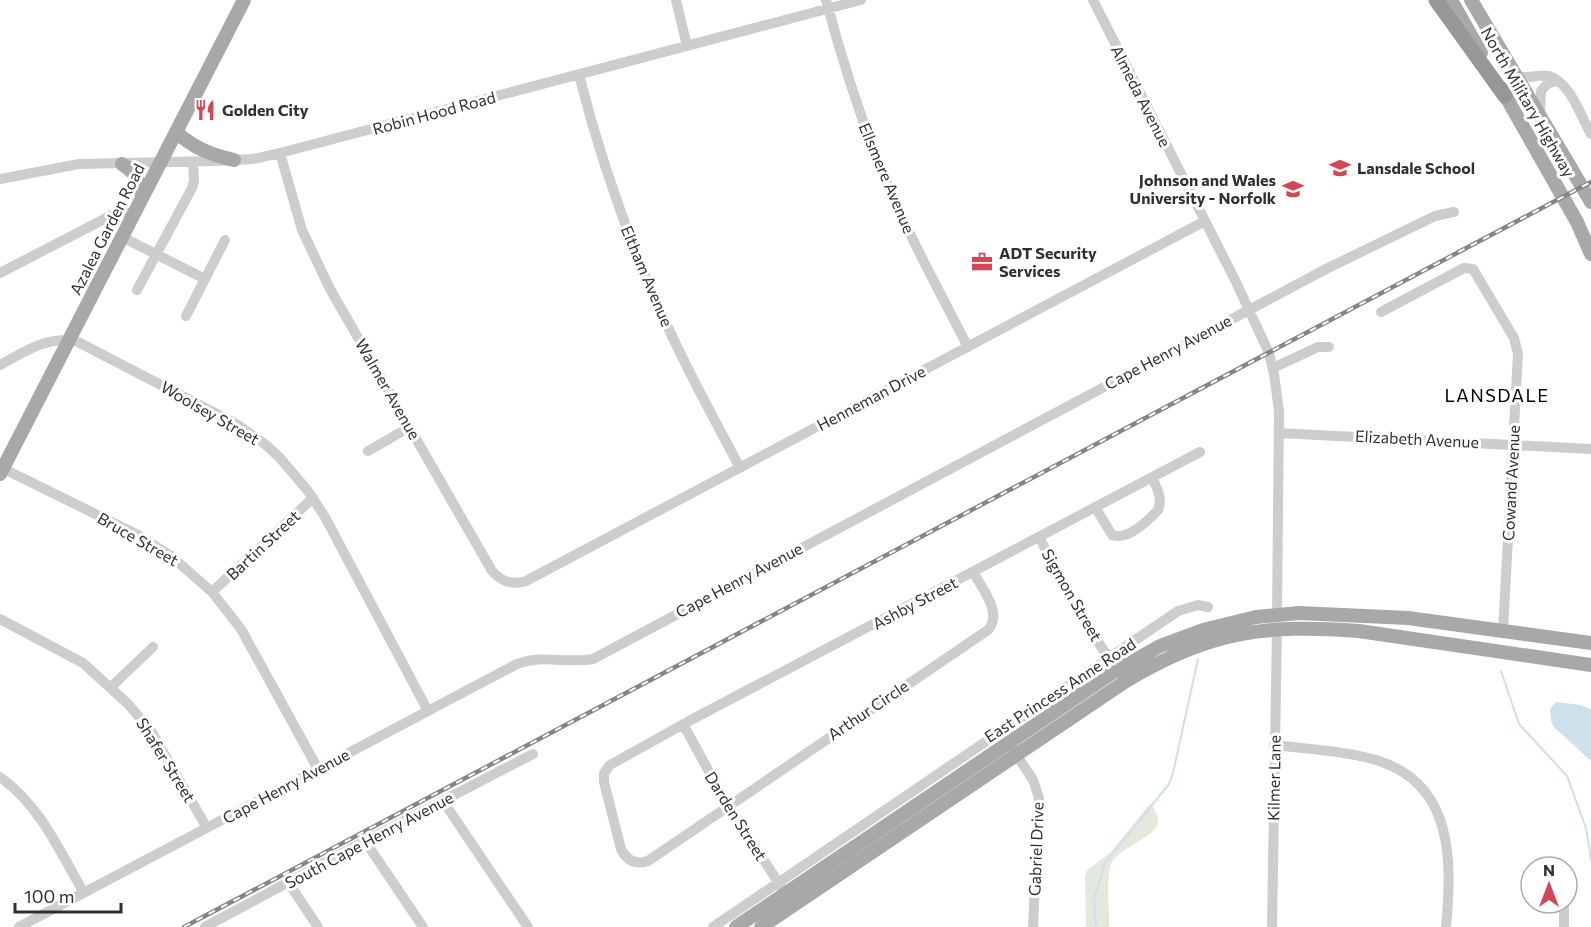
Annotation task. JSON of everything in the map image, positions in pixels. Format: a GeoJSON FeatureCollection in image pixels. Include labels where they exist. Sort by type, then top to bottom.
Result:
{"type":"FeatureCollection","features":[{"type":"Feature","properties":{"kind":"highway"},"geometry":{"type":"LineString","coordinates":[[1436,0],[1505,96]]}},
{"type":"Feature","properties":{"kind":"main road","name":"Azalea Garden Road"},"geometry":{"type":"LineString","coordinates":[[1,470],[244,0]]}},
{"type":"Feature","properties":{"kind":"main road","name":"North Military Highway"},"geometry":{"type":"LineString","coordinates":[[1451,0],[1577,222],[1591,254]]}},
{"type":"Feature","properties":{"kind":"main road","name":"North Military Highway"},"geometry":{"type":"LineString","coordinates":[[1471,0],[1591,202]]}},
{"type":"Feature","properties":{"kind":"main road"},"geometry":{"type":"LineString","coordinates":[[176,132],[205,152],[234,160]]}},
{"type":"Feature","properties":{"kind":"main road"},"geometry":{"type":"LineString","coordinates":[[122,164],[135,173],[142,197]]}},
{"type":"Feature","properties":{"kind":"main road"},"geometry":{"type":"LineString","coordinates":[[1577,222],[1591,240]]}},
{"type":"Feature","properties":{"kind":"main road"},"geometry":{"type":"LineString","coordinates":[[1277,622],[1299,613],[1408,618],[1591,643]]}},
{"type":"Feature","properties":{"kind":"main road","name":"East Princess Anne Road"},"geometry":{"type":"LineString","coordinates":[[761,927],[786,894],[1017,755],[1150,651],[1182,638],[1277,622],[1301,628],[1359,631],[1591,665]]}},
{"type":"Feature","properties":{"kind":"main road"},"geometry":{"type":"LineString","coordinates":[[1497,652],[1537,666],[1591,674]]}},
{"type":"Feature","properties":{"kind":"main road","name":"East Princess Anne Road"},"geometry":{"type":"LineString","coordinates":[[736,927],[1009,743],[1122,675]]}},
{"type":"Feature","properties":{"kind":"street"},"geometry":{"type":"LineString","coordinates":[[676,0],[687,46]]}},
{"type":"Feature","properties":{"kind":"street","name":"Robin Hood Road"},"geometry":{"type":"LineString","coordinates":[[0,179],[79,164],[234,160],[280,153],[687,46],[827,5],[861,0]]}},
{"type":"Feature","properties":{"kind":"street","name":"Almeda Avenue"},"geometry":{"type":"LineString","coordinates":[[1093,0],[1269,353]]}},
{"type":"Feature","properties":{"kind":"street","name":"Ellsmere Avenue"},"geometry":{"type":"LineString","coordinates":[[827,5],[851,87],[877,159],[914,242],[968,347]]}},
{"type":"Feature","properties":{"kind":"street","name":"Eltham Avenue"},"geometry":{"type":"LineString","coordinates":[[579,75],[606,169],[654,296],[697,387],[740,468]]}},
{"type":"Feature","properties":{"kind":"street"},"geometry":{"type":"LineString","coordinates":[[1516,75],[1526,78],[1550,76],[1557,81],[1568,92],[1591,135]]}},
{"type":"Feature","properties":{"kind":"street"},"geometry":{"type":"LineString","coordinates":[[1540,115],[1541,91],[1548,83],[1557,81]]}},
{"type":"Feature","properties":{"kind":"street","name":"Walmer Avenue"},"geometry":{"type":"LineString","coordinates":[[280,153],[294,205],[315,260],[492,571],[501,580],[513,583],[526,581],[537,575]]}},
{"type":"Feature","properties":{"kind":"street"},"geometry":{"type":"LineString","coordinates":[[137,290],[192,188],[193,162]]}},
{"type":"Feature","properties":{"kind":"street","name":"Cape Henry Avenue"},"geometry":{"type":"LineString","coordinates":[[19,927],[527,660],[539,658],[578,661],[593,659],[1249,310],[1435,216],[1454,212]]}},
{"type":"Feature","properties":{"kind":"street"},"geometry":{"type":"LineString","coordinates":[[0,273],[114,214],[134,213]]}},
{"type":"Feature","properties":{"kind":"street","name":"Henneman Drive"},"geometry":{"type":"LineString","coordinates":[[537,575],[1205,221]]}},
{"type":"Feature","properties":{"kind":"street"},"geometry":{"type":"LineString","coordinates":[[122,237],[205,279]]}},
{"type":"Feature","properties":{"kind":"street"},"geometry":{"type":"LineString","coordinates":[[186,316],[225,240]]}},
{"type":"Feature","properties":{"kind":"street","name":"Cowand Avenue"},"geometry":{"type":"LineString","coordinates":[[1381,312],[1464,268],[1473,269],[1516,346],[1514,444],[1503,631]]}},
{"type":"Feature","properties":{"kind":"street"},"geometry":{"type":"LineString","coordinates":[[0,365],[47,341],[69,340]]}},
{"type":"Feature","properties":{"kind":"street","name":"Woolsey Street"},"geometry":{"type":"LineString","coordinates":[[69,340],[78,342],[238,425],[280,458],[313,498],[336,537],[428,711]]}},
{"type":"Feature","properties":{"kind":"street"},"geometry":{"type":"LineString","coordinates":[[1273,368],[1318,347],[1329,347]]}},
{"type":"Feature","properties":{"kind":"street","name":"Kilmer Lane"},"geometry":{"type":"LineString","coordinates":[[1269,353],[1278,395],[1279,433],[1272,927]]}},
{"type":"Feature","properties":{"kind":"street"},"geometry":{"type":"LineString","coordinates":[[368,451],[410,427]]}},
{"type":"Feature","properties":{"kind":"street","name":"Elizabeth Avenue"},"geometry":{"type":"LineString","coordinates":[[1279,433],[1591,449]]}},
{"type":"Feature","properties":{"kind":"street","name":"Ashby Street"},"geometry":{"type":"LineString","coordinates":[[696,828],[648,861],[637,863],[632,861],[624,855],[621,849],[604,773],[610,765],[683,724],[1200,452]]}},
{"type":"Feature","properties":{"kind":"street","name":"Bruce Street"},"geometry":{"type":"LineString","coordinates":[[1,470],[157,546],[185,566],[228,611],[253,648],[318,769]]}},
{"type":"Feature","properties":{"kind":"street"},"geometry":{"type":"LineString","coordinates":[[1095,507],[1112,535],[1126,536],[1155,514],[1160,505],[1160,494],[1152,477]]}},
{"type":"Feature","properties":{"kind":"street","name":"Bartin Street"},"geometry":{"type":"LineString","coordinates":[[212,592],[313,498]]}},
{"type":"Feature","properties":{"kind":"street","name":"Sigmon Street"},"geometry":{"type":"LineString","coordinates":[[1038,537],[1080,614],[1122,675]]}},
{"type":"Feature","properties":{"kind":"street","name":"Arthur Circle"},"geometry":{"type":"LineString","coordinates":[[696,828],[988,630],[994,620],[993,609],[973,572]]}},
{"type":"Feature","properties":{"kind":"street"},"geometry":{"type":"LineString","coordinates":[[713,927],[786,894],[1110,656],[1178,611],[1198,605],[1208,607]]}},
{"type":"Feature","properties":{"kind":"street","name":"Shafer Street"},"geometry":{"type":"LineString","coordinates":[[0,619],[83,663],[111,687],[151,731],[207,828]]}},
{"type":"Feature","properties":{"kind":"street"},"geometry":{"type":"LineString","coordinates":[[111,687],[153,647]]}},
{"type":"Feature","properties":{"kind":"street","name":"Darden Street"},"geometry":{"type":"LineString","coordinates":[[683,724],[728,805],[786,894]]}},
{"type":"Feature","properties":{"kind":"street","name":"Gabriel Drive"},"geometry":{"type":"LineString","coordinates":[[1009,743],[1033,780],[1039,798],[1033,927]]}},
{"type":"Feature","properties":{"kind":"street"},"geometry":{"type":"LineString","coordinates":[[1275,746],[1377,761],[1402,771],[1425,790],[1437,810],[1444,830],[1449,891],[1446,927]]}},
{"type":"Feature","properties":{"kind":"street","name":"South Cape Henry Avenue"},"geometry":{"type":"LineString","coordinates":[[208,926],[533,754]]}},
{"type":"Feature","properties":{"kind":"street"},"geometry":{"type":"LineString","coordinates":[[0,777],[21,793],[39,816],[84,893]]}},
{"type":"Feature","properties":{"kind":"street"},"geometry":{"type":"LineString","coordinates":[[443,801],[528,927]]}},
{"type":"Feature","properties":{"kind":"street"},"geometry":{"type":"LineString","coordinates":[[365,841],[423,927]]}},
{"type":"Feature","properties":{"kind":"street"},"geometry":{"type":"LineString","coordinates":[[288,882],[318,927]]}},
{"type":"Feature","properties":{"kind":"shaded area"},"geometry":{"type":"Polygon","coordinates":[[[1556,702],[1581,705],[1591,710],[1591,761],[1554,727],[1550,709],[1556,702]]]}},
{"type":"Feature","properties":{"kind":"shaded area"},"geometry":{"type":"Polygon","coordinates":[[[1151,803],[1157,816],[1157,825],[1147,836],[1123,851],[1112,862],[1108,884],[1109,927],[1086,927],[1085,876],[1087,870],[1109,854],[1151,803]]]}},
{"type":"Feature","properties":{"kind":"waterway"},"geometry":{"type":"LineString","coordinates":[[1096,927],[1094,899],[1105,863],[1169,784],[1198,659]]}},
{"type":"Feature","properties":{"kind":"waterway"},"geometry":{"type":"LineString","coordinates":[[1501,671],[1519,724],[1567,776],[1586,828],[1591,860]]}},
{"type":"Feature","properties":{"kind":"railway"},"geometry":{"type":"LineString","coordinates":[[184,927],[1591,182]]}},
{"type":"Feature","properties":{"kind":"place","name":"Golden City"},"geometry":{"type":"Point","coordinates":[205,110]}},
{"type":"Feature","properties":{"kind":"place","name":"Lansdale School"},"geometry":{"type":"Point","coordinates":[1340,168]}},
{"type":"Feature","properties":{"kind":"place","name":"Johnson and Wales University - Norfolk"},"geometry":{"type":"Point","coordinates":[1293,189]}},
{"type":"Feature","properties":{"kind":"place","name":"ADT Security Services"},"geometry":{"type":"Point","coordinates":[982,262]}},
{"type":"Feature","properties":{"kind":"district","name":"LANSDALE"},"geometry":{"type":"Point","coordinates":[1497,396]}}]}
